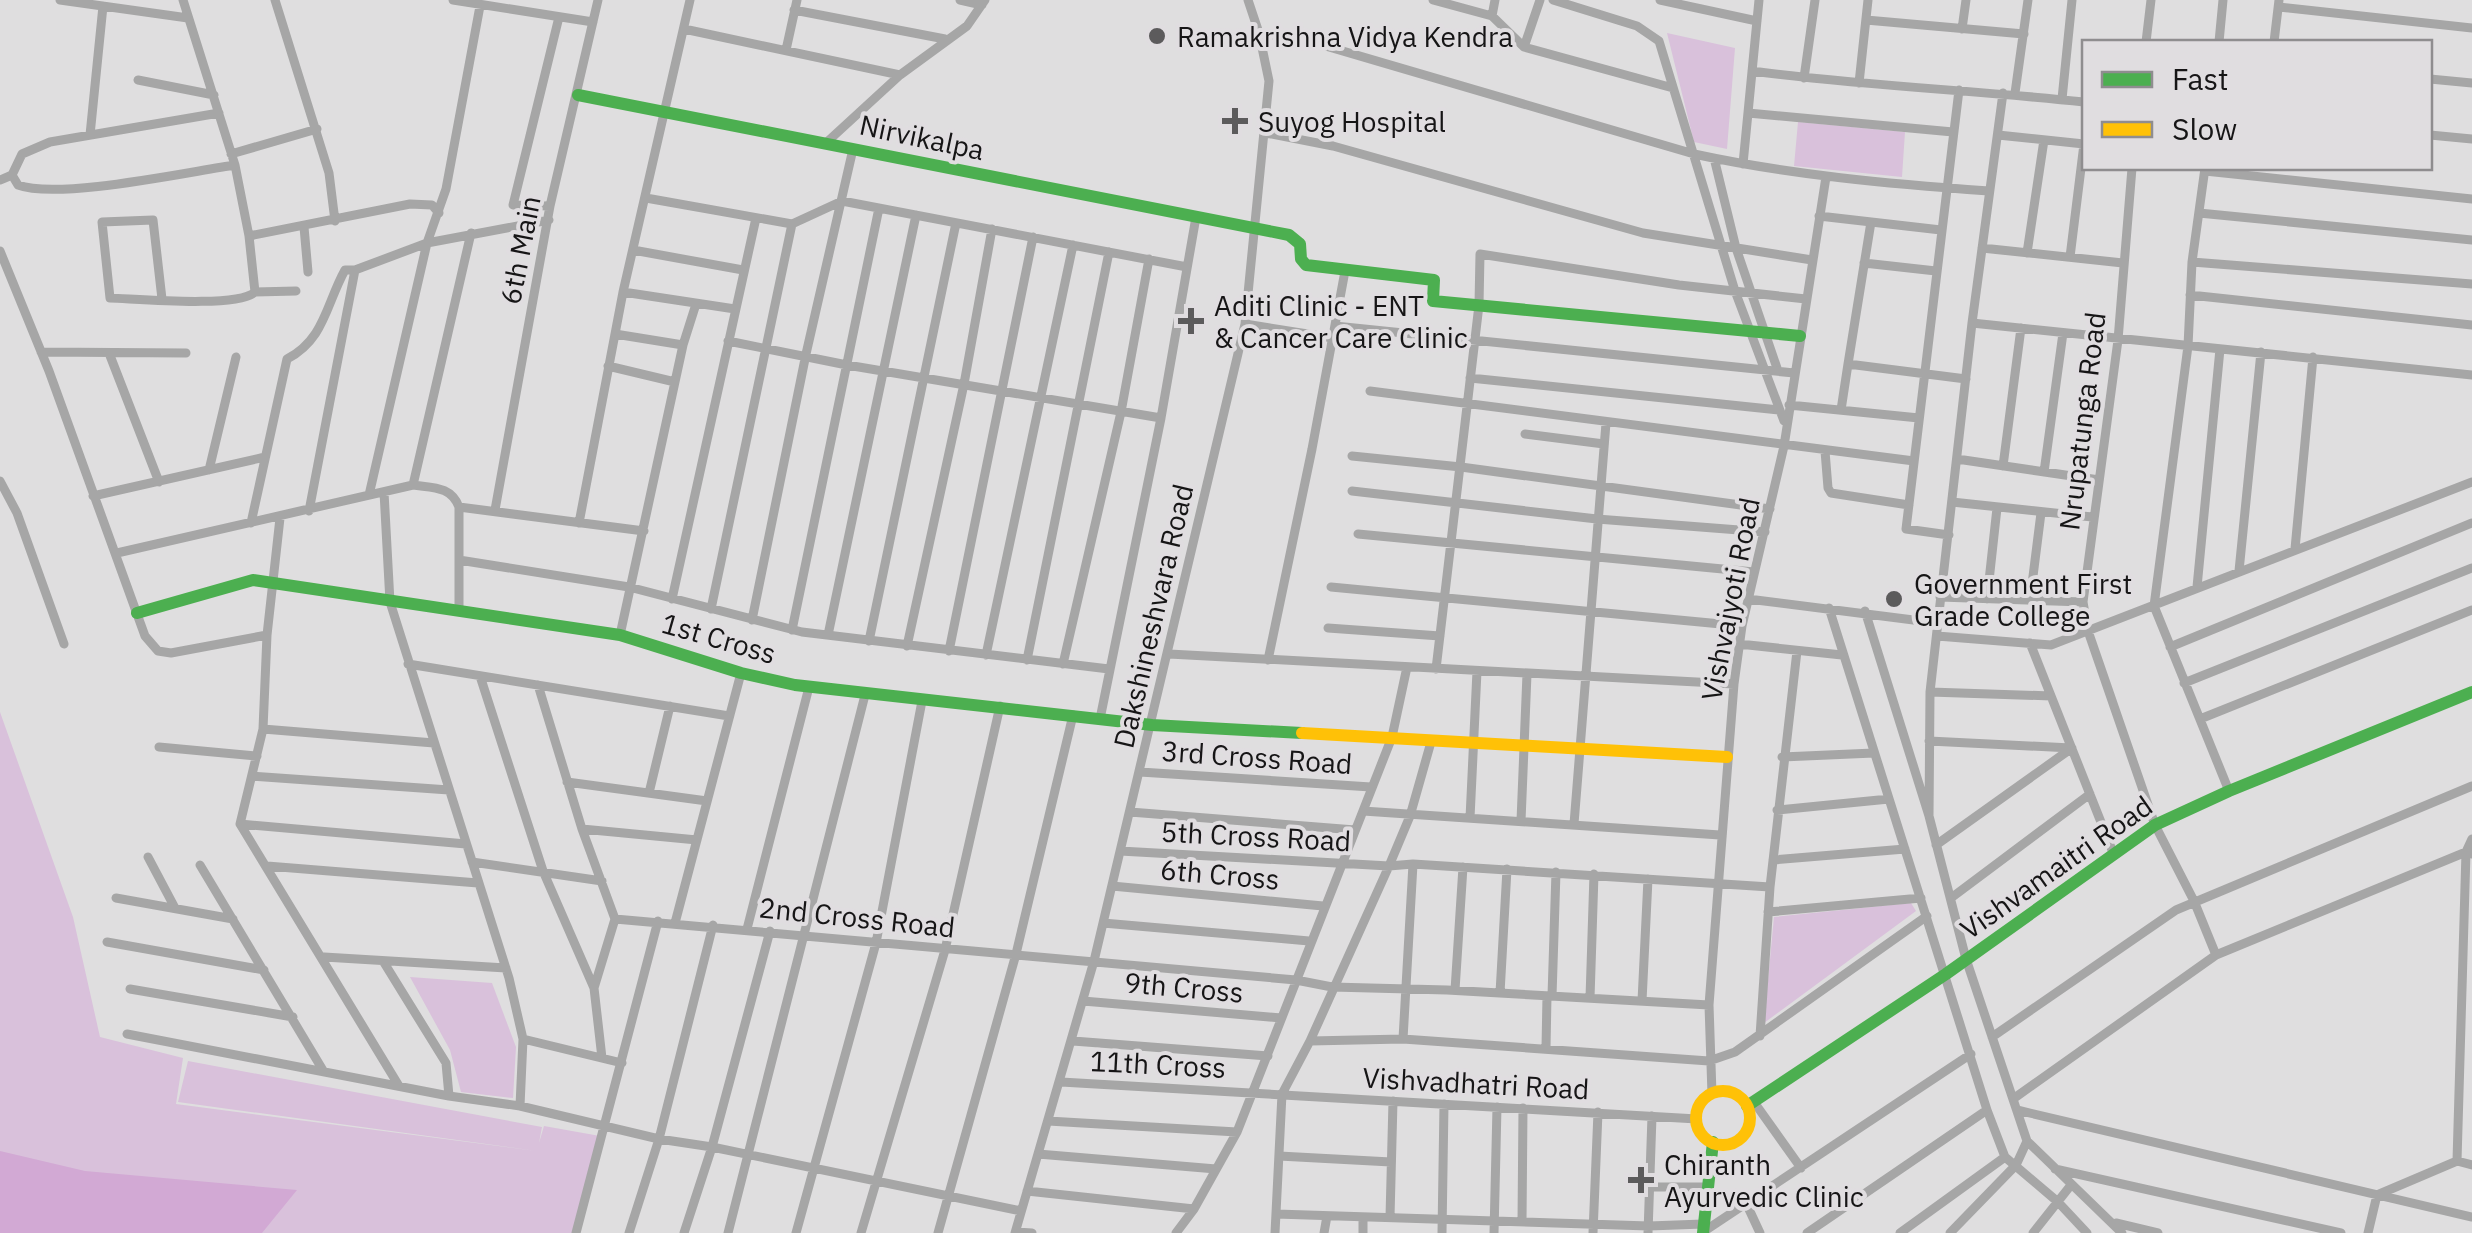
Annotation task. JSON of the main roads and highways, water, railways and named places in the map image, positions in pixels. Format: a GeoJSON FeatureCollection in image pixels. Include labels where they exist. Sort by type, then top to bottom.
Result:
{"type":"FeatureCollection","features":[{"type":"Feature","properties":{"kind":"place","name":"Ramakrishna Vidya Kendra"},"geometry":{"type":"Point","coordinates":[1157,36]}},
{"type":"Feature","properties":{"kind":"place","name":"Suyog Hospital"},"geometry":{"type":"Point","coordinates":[1235,121]}},
{"type":"Feature","properties":{"kind":"place","name":"Aditi Clinic - ENT & Cancer Care Clinic"},"geometry":{"type":"Point","coordinates":[1191,321]}},
{"type":"Feature","properties":{"kind":"place","name":"Government First Grade College"},"geometry":{"type":"Point","coordinates":[1894,599]}},
{"type":"Feature","properties":{"kind":"place","name":"Chiranth Ayurvedic Clinic"},"geometry":{"type":"Point","coordinates":[1641,1180]}}]}
